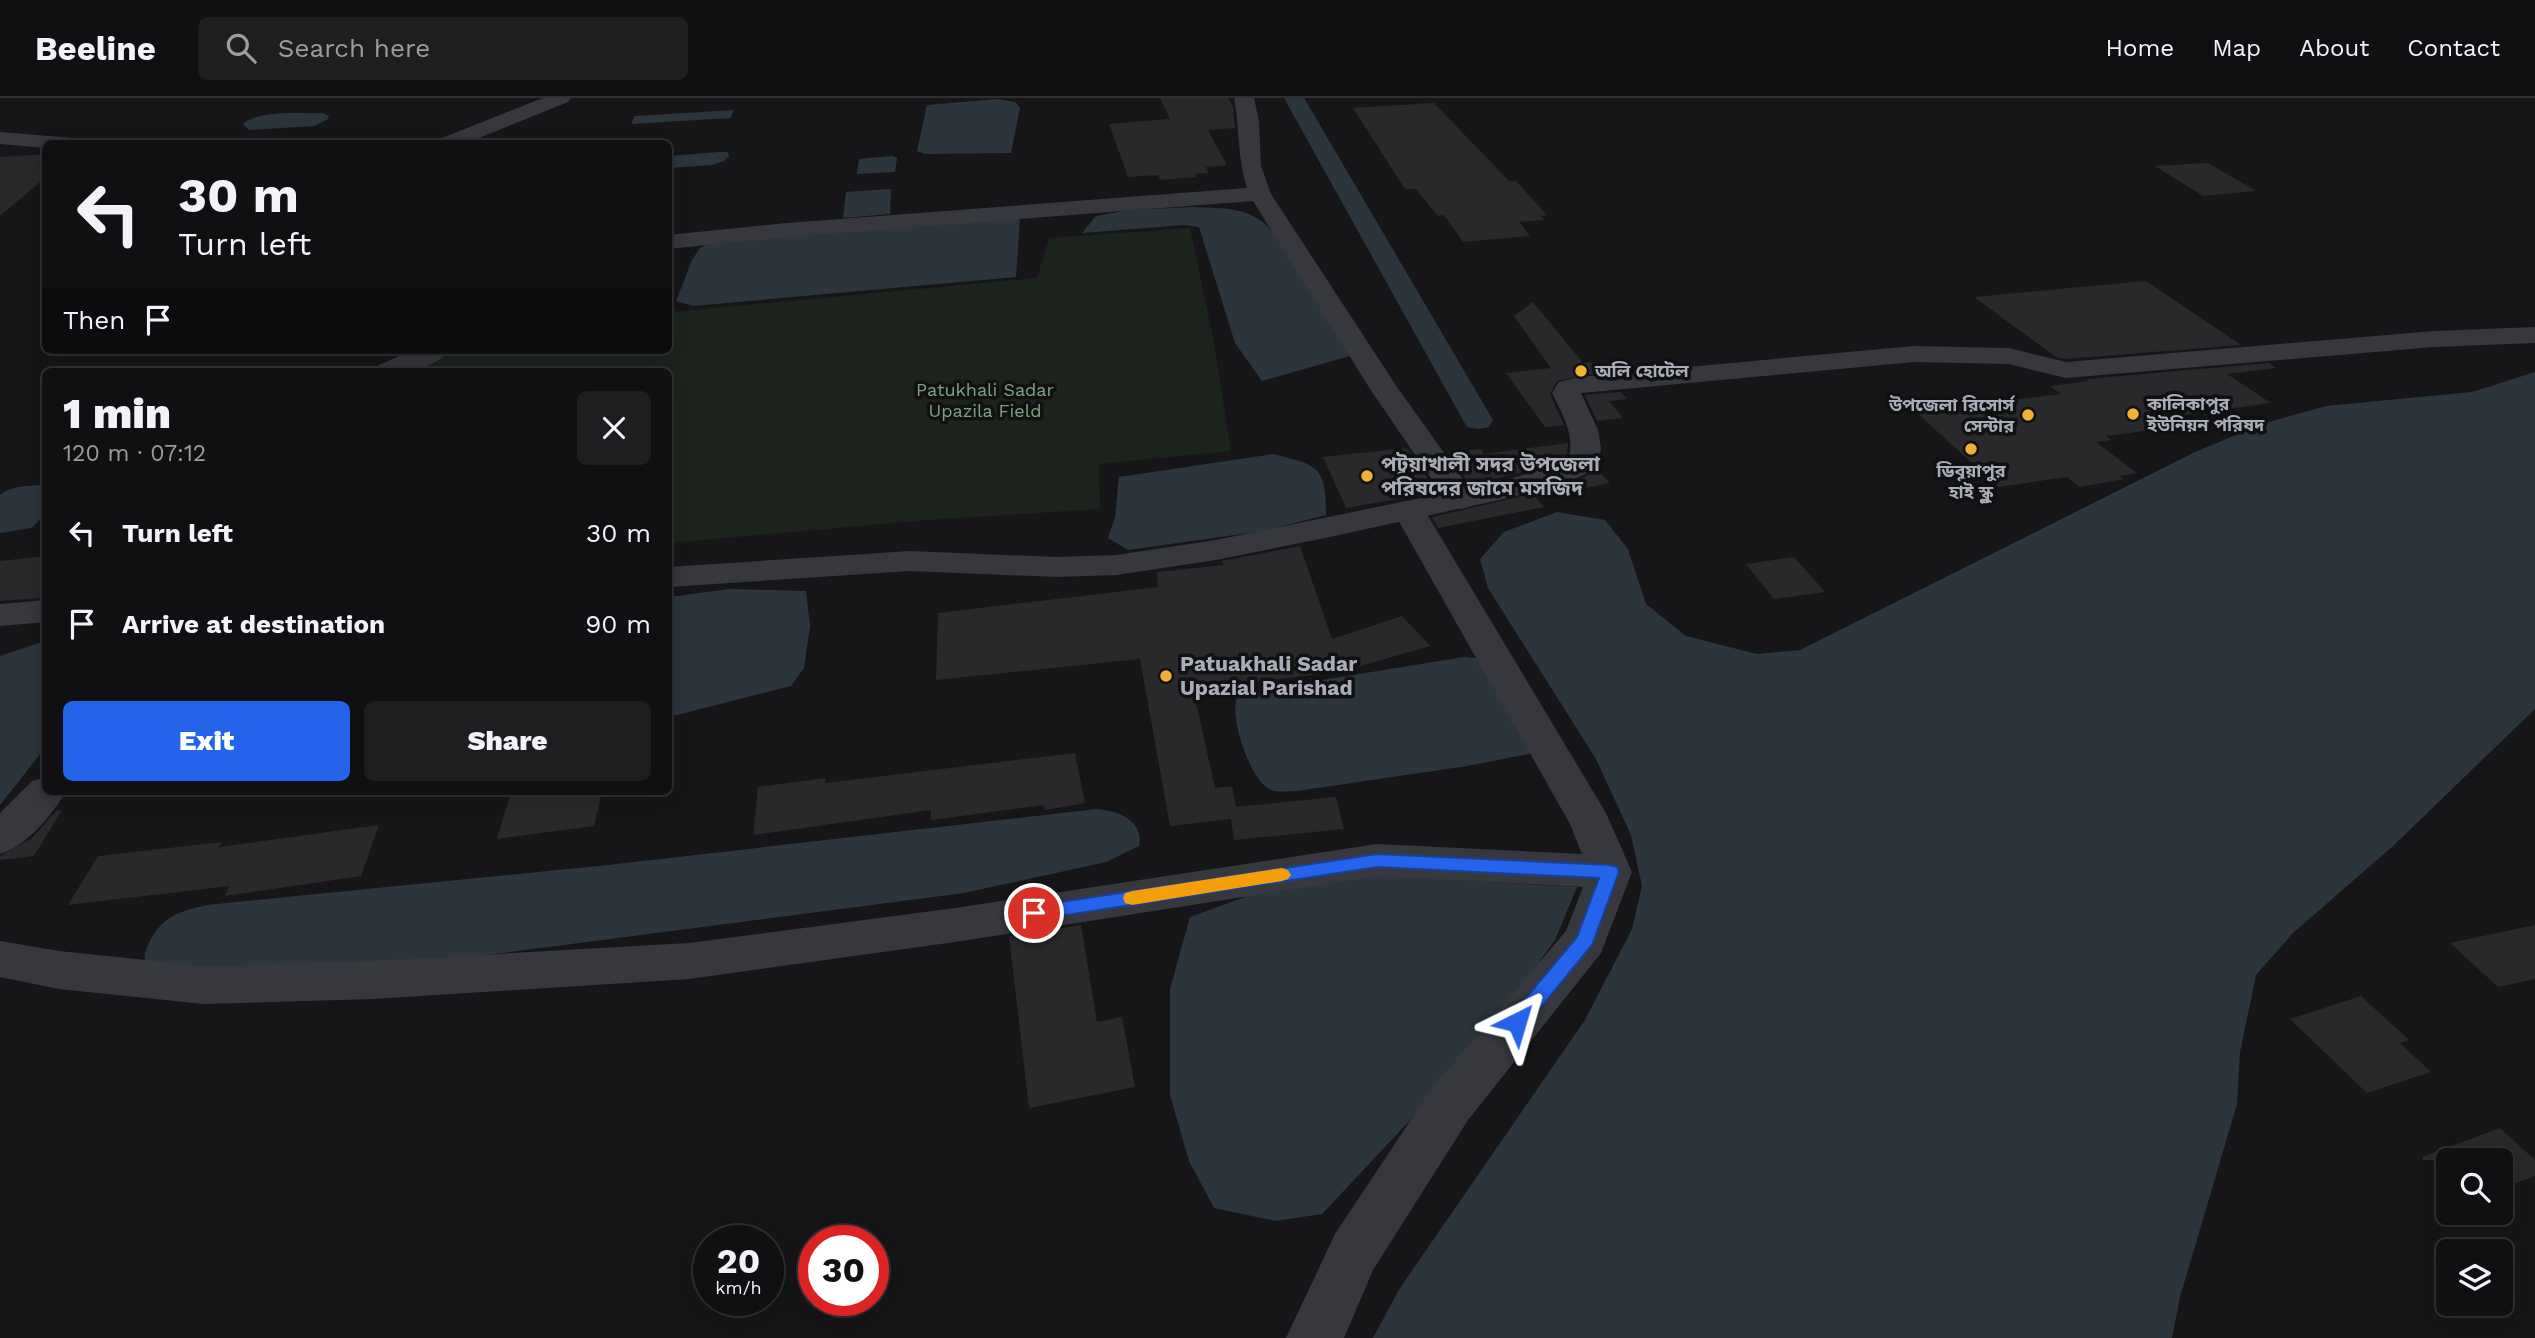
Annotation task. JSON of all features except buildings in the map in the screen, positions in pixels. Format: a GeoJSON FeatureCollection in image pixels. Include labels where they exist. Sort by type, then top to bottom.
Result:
{"type":"FeatureCollection","features":[{"type":"Feature","properties":{"kind":"street"},"geometry":{"type":"LineString","coordinates":[[453,140],[561,98]]}},
{"type":"Feature","properties":{"kind":"street"},"geometry":{"type":"LineString","coordinates":[[1244,98],[1249,121],[1250,166],[1260,194],[1384,389],[1461,499]]}},
{"type":"Feature","properties":{"kind":"street"},"geometry":{"type":"LineString","coordinates":[[474,131],[493,140]]}},
{"type":"Feature","properties":{"kind":"street"},"geometry":{"type":"LineString","coordinates":[[1,139],[42,142]]}},
{"type":"Feature","properties":{"kind":"street"},"geometry":{"type":"LineString","coordinates":[[672,242],[856,224],[1260,194]]}},
{"type":"Feature","properties":{"kind":"street"},"geometry":{"type":"LineString","coordinates":[[672,577],[910,561],[1057,567],[1116,565],[1216,550],[1409,511],[1558,475],[1578,465],[1585,457],[1588,446],[1566,393],[1569,388],[1580,385],[1914,354],[2009,356],[2066,370],[2434,339],[2535,335]]}},
{"type":"Feature","properties":{"kind":"street"},"geometry":{"type":"LineString","coordinates":[[396,368],[426,354]]}},
{"type":"Feature","properties":{"kind":"street"},"geometry":{"type":"LineString","coordinates":[[1315,1338],[1354,1252],[1450,1104],[1585,940],[1610,872],[1591,824],[1409,511]]}},
{"type":"Feature","properties":{"kind":"street"},"geometry":{"type":"LineString","coordinates":[[0,615],[42,611]]}},
{"type":"Feature","properties":{"kind":"street"},"geometry":{"type":"LineString","coordinates":[[0,839],[42,795]]}},
{"type":"Feature","properties":{"kind":"street"},"geometry":{"type":"LineString","coordinates":[[0,960],[59,970],[204,985],[388,979],[689,961],[955,925],[1377,860],[1610,872]]}},
{"type":"Feature","properties":{"kind":"green space","name":"Patukhali Sadar Upazila Field"},"geometry":{"type":"Polygon","coordinates":[[[1190,228],[1213,337],[1231,451],[1099,464],[1100,509],[927,520],[672,543],[672,368],[412,368],[439,354],[672,354],[672,312],[1037,278],[1049,238],[1190,228]]]}},
{"type":"Feature","properties":{"kind":"shaded area"},"geometry":{"type":"Polygon","coordinates":[[[998,99],[1015,102],[1020,108],[1011,153],[925,154],[917,151],[927,105],[998,99]]]}},
{"type":"Feature","properties":{"kind":"shaded area"},"geometry":{"type":"Polygon","coordinates":[[[734,110],[730,118],[631,124],[635,116],[734,110]]]}},
{"type":"Feature","properties":{"kind":"shaded area"},"geometry":{"type":"Polygon","coordinates":[[[322,113],[329,116],[328,119],[314,126],[249,130],[243,124],[270,114],[322,113]]]}},
{"type":"Feature","properties":{"kind":"shaded area"},"geometry":{"type":"Polygon","coordinates":[[[728,152],[729,156],[712,165],[672,168],[672,156],[728,152]]]}},
{"type":"Feature","properties":{"kind":"shaded area"},"geometry":{"type":"Polygon","coordinates":[[[893,156],[897,158],[895,172],[857,174],[859,159],[893,156]]]}},
{"type":"Feature","properties":{"kind":"shaded area"},"geometry":{"type":"Polygon","coordinates":[[[891,189],[890,214],[843,218],[846,192],[891,189]]]}},
{"type":"Feature","properties":{"kind":"shaded area"},"geometry":{"type":"Polygon","coordinates":[[[1194,207],[1239,211],[1253,216],[1267,226],[1308,279],[1350,356],[1262,381],[1235,343],[1199,227],[1184,225],[1082,233],[1096,216],[1129,210],[1194,207]]]}},
{"type":"Feature","properties":{"kind":"shaded area"},"geometry":{"type":"Polygon","coordinates":[[[1020,218],[1016,277],[693,306],[676,301],[692,260],[700,248],[718,240],[1020,218]]]}},
{"type":"Feature","properties":{"kind":"shaded area"},"geometry":{"type":"Polygon","coordinates":[[[2535,372],[2535,709],[2393,846],[2293,933],[2256,975],[2240,1052],[2237,1104],[2180,1297],[2172,1338],[1373,1338],[1400,1288],[1585,1020],[1632,929],[1642,886],[1631,835],[1596,759],[1488,588],[1480,559],[1504,532],[1557,512],[1605,520],[1628,549],[1646,604],[1686,636],[1757,654],[1800,650],[2195,452],[2265,423],[2326,406],[2472,392],[2535,372]]]}},
{"type":"Feature","properties":{"kind":"shaded area"},"geometry":{"type":"Polygon","coordinates":[[[1273,454],[1300,461],[1316,470],[1324,486],[1326,515],[1263,531],[1128,550],[1108,538],[1115,517],[1119,477],[1273,454]]]}},
{"type":"Feature","properties":{"kind":"shaded area"},"geometry":{"type":"Polygon","coordinates":[[[42,485],[42,518],[31,528],[0,533],[0,495],[27,486],[42,485]]]}},
{"type":"Feature","properties":{"kind":"shaded area"},"geometry":{"type":"Polygon","coordinates":[[[730,589],[806,591],[810,626],[804,668],[791,686],[672,716],[672,597],[730,589]]]}},
{"type":"Feature","properties":{"kind":"shaded area"},"geometry":{"type":"Polygon","coordinates":[[[42,642],[42,752],[0,805],[0,656],[42,642]]]}},
{"type":"Feature","properties":{"kind":"shaded area"},"geometry":{"type":"Polygon","coordinates":[[[1464,657],[1476,658],[1485,663],[1539,752],[1467,766],[1297,791],[1269,789],[1248,761],[1236,718],[1237,697],[1249,692],[1464,657]]]}},
{"type":"Feature","properties":{"kind":"shaded area"},"geometry":{"type":"Polygon","coordinates":[[[1097,809],[1128,818],[1138,830],[1139,846],[1106,862],[964,893],[503,953],[354,968],[161,966],[146,965],[145,959],[146,949],[159,927],[172,916],[207,905],[608,865],[1097,809]]]}},
{"type":"Feature","properties":{"kind":"shaded area"},"geometry":{"type":"Polygon","coordinates":[[[1353,874],[1577,887],[1555,940],[1527,979],[1430,1099],[1322,1214],[1275,1221],[1214,1208],[1189,1161],[1170,1095],[1170,989],[1190,917],[1248,896],[1353,874]]]}},
{"type":"Feature","properties":{"kind":"waterway"},"geometry":{"type":"LineString","coordinates":[[1294,98],[1478,420]]}},
{"type":"Feature","properties":{"kind":"slow traffic"},"geometry":{"type":"LineString","coordinates":[[1132,898],[1282,875]]}},
{"type":"Feature","properties":{"kind":"place","name":"অলি হোটেল"},"geometry":{"type":"Point","coordinates":[1581,371]}},
{"type":"Feature","properties":{"kind":"place","name":"কালিকাপুর ইউনিয়ন পরিষদ"},"geometry":{"type":"Point","coordinates":[2133,414]}},
{"type":"Feature","properties":{"kind":"place","name":"উপজেলা রিসোর্স সেন্টার"},"geometry":{"type":"Point","coordinates":[2028,415]}},
{"type":"Feature","properties":{"kind":"place","name":"ডিবুয়াপুর হাই স্কুল"},"geometry":{"type":"Point","coordinates":[1971,449]}},
{"type":"Feature","properties":{"kind":"place","name":"পটুয়াখালী সদর উপজেলা পরিষদের জামে মসজিদ"},"geometry":{"type":"Point","coordinates":[1367,476]}},
{"type":"Feature","properties":{"kind":"place","name":"Patuakhali Sadar Upazial Parishad"},"geometry":{"type":"Point","coordinates":[1166,676]}},
{"type":"Feature","properties":{"kind":"route"},"geometry":{"type":"LineString","coordinates":[[1034,913],[1377,860],[1610,872],[1585,940],[1517,1022]]}}]}
